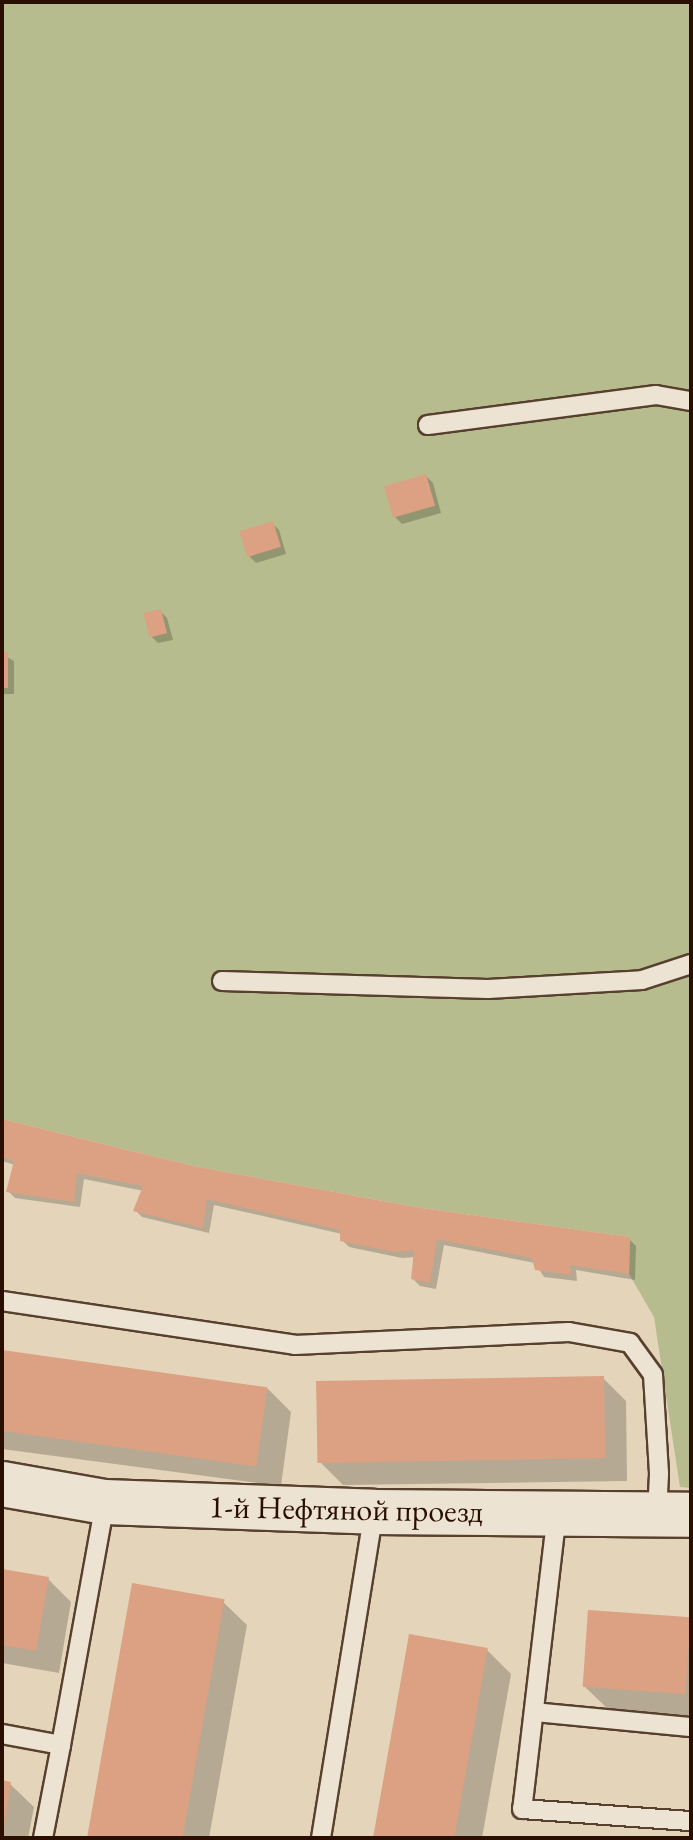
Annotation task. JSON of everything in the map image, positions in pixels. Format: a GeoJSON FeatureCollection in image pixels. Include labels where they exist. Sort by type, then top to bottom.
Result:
{"type":"FeatureCollection","features":[{"type":"Feature","properties":{"kind":"street","name":"1-й Нефтяной проезд"},"geometry":{"type":"LineString","coordinates":[[2,1484],[105,1502],[374,1512],[674,1515]]}},
{"type":"Feature","properties":{"kind":"lane"},"geometry":{"type":"LineString","coordinates":[[428,425],[656,395],[691,401]]}},
{"type":"Feature","properties":{"kind":"lane"},"geometry":{"type":"LineString","coordinates":[[222,981],[488,989],[642,980],[691,964]]}},
{"type":"Feature","properties":{"kind":"lane"},"geometry":{"type":"LineString","coordinates":[[2,1301],[295,1345],[569,1332],[630,1343],[653,1375],[659,1474],[674,1515]]}},
{"type":"Feature","properties":{"kind":"lane"},"geometry":{"type":"LineString","coordinates":[[43,1838],[105,1502]]}},
{"type":"Feature","properties":{"kind":"lane"},"geometry":{"type":"LineString","coordinates":[[321,1838],[374,1512]]}},
{"type":"Feature","properties":{"kind":"lane"},"geometry":{"type":"LineString","coordinates":[[557,1513],[522,1809],[691,1821]]}},
{"type":"Feature","properties":{"kind":"lane"},"geometry":{"type":"LineString","coordinates":[[534,1712],[691,1727]]}},
{"type":"Feature","properties":{"kind":"lane"},"geometry":{"type":"LineString","coordinates":[[2,1734],[61,1745]]}},
{"type":"Feature","properties":{"kind":"green space"},"geometry":{"type":"Polygon","coordinates":[[[2,2],[691,2],[691,1488],[680,1487],[654,1317],[629,1274],[630,1237],[421,1208],[193,1166],[2,1119],[2,2]]]}},
{"type":"Feature","properties":{"kind":"building"},"geometry":{"type":"Polygon","coordinates":[[[426,474],[435,506],[393,518],[384,486],[426,474]]]}},
{"type":"Feature","properties":{"kind":"building"},"geometry":{"type":"Polygon","coordinates":[[[273,521],[281,547],[247,557],[240,531],[273,521]]]}},
{"type":"Feature","properties":{"kind":"building"},"geometry":{"type":"Polygon","coordinates":[[[161,609],[167,633],[150,638],[144,613],[161,609]]]}},
{"type":"Feature","properties":{"kind":"building"},"geometry":{"type":"Polygon","coordinates":[[[2,652],[8,652],[8,688],[2,688],[2,652]]]}},
{"type":"Feature","properties":{"kind":"building"},"geometry":{"type":"Polygon","coordinates":[[[2,1119],[193,1166],[421,1208],[630,1237],[629,1274],[570,1265],[571,1275],[535,1270],[532,1258],[437,1239],[430,1283],[411,1279],[414,1250],[394,1252],[340,1241],[340,1230],[207,1199],[203,1228],[133,1211],[143,1186],[77,1173],[74,1202],[6,1192],[14,1161],[2,1157],[2,1119]]]}},
{"type":"Feature","properties":{"kind":"building"},"geometry":{"type":"Polygon","coordinates":[[[2,1350],[267,1387],[256,1467],[2,1431],[2,1350]]]}},
{"type":"Feature","properties":{"kind":"building"},"geometry":{"type":"Polygon","coordinates":[[[604,1376],[605,1458],[317,1463],[316,1381],[604,1376]]]}},
{"type":"Feature","properties":{"kind":"building"},"geometry":{"type":"Polygon","coordinates":[[[2,1569],[49,1577],[36,1651],[2,1645],[2,1569]]]}},
{"type":"Feature","properties":{"kind":"building"},"geometry":{"type":"Polygon","coordinates":[[[132,1583],[225,1599],[182,1838],[87,1838],[132,1583]]]}},
{"type":"Feature","properties":{"kind":"building"},"geometry":{"type":"Polygon","coordinates":[[[588,1610],[691,1617],[685,1694],[583,1687],[588,1610]]]}},
{"type":"Feature","properties":{"kind":"building"},"geometry":{"type":"Polygon","coordinates":[[[409,1634],[488,1648],[454,1838],[373,1838],[409,1634]]]}},
{"type":"Feature","properties":{"kind":"building"},"geometry":{"type":"Polygon","coordinates":[[[2,1780],[11,1782],[4,1826],[2,1826],[2,1780]]]}}]}
